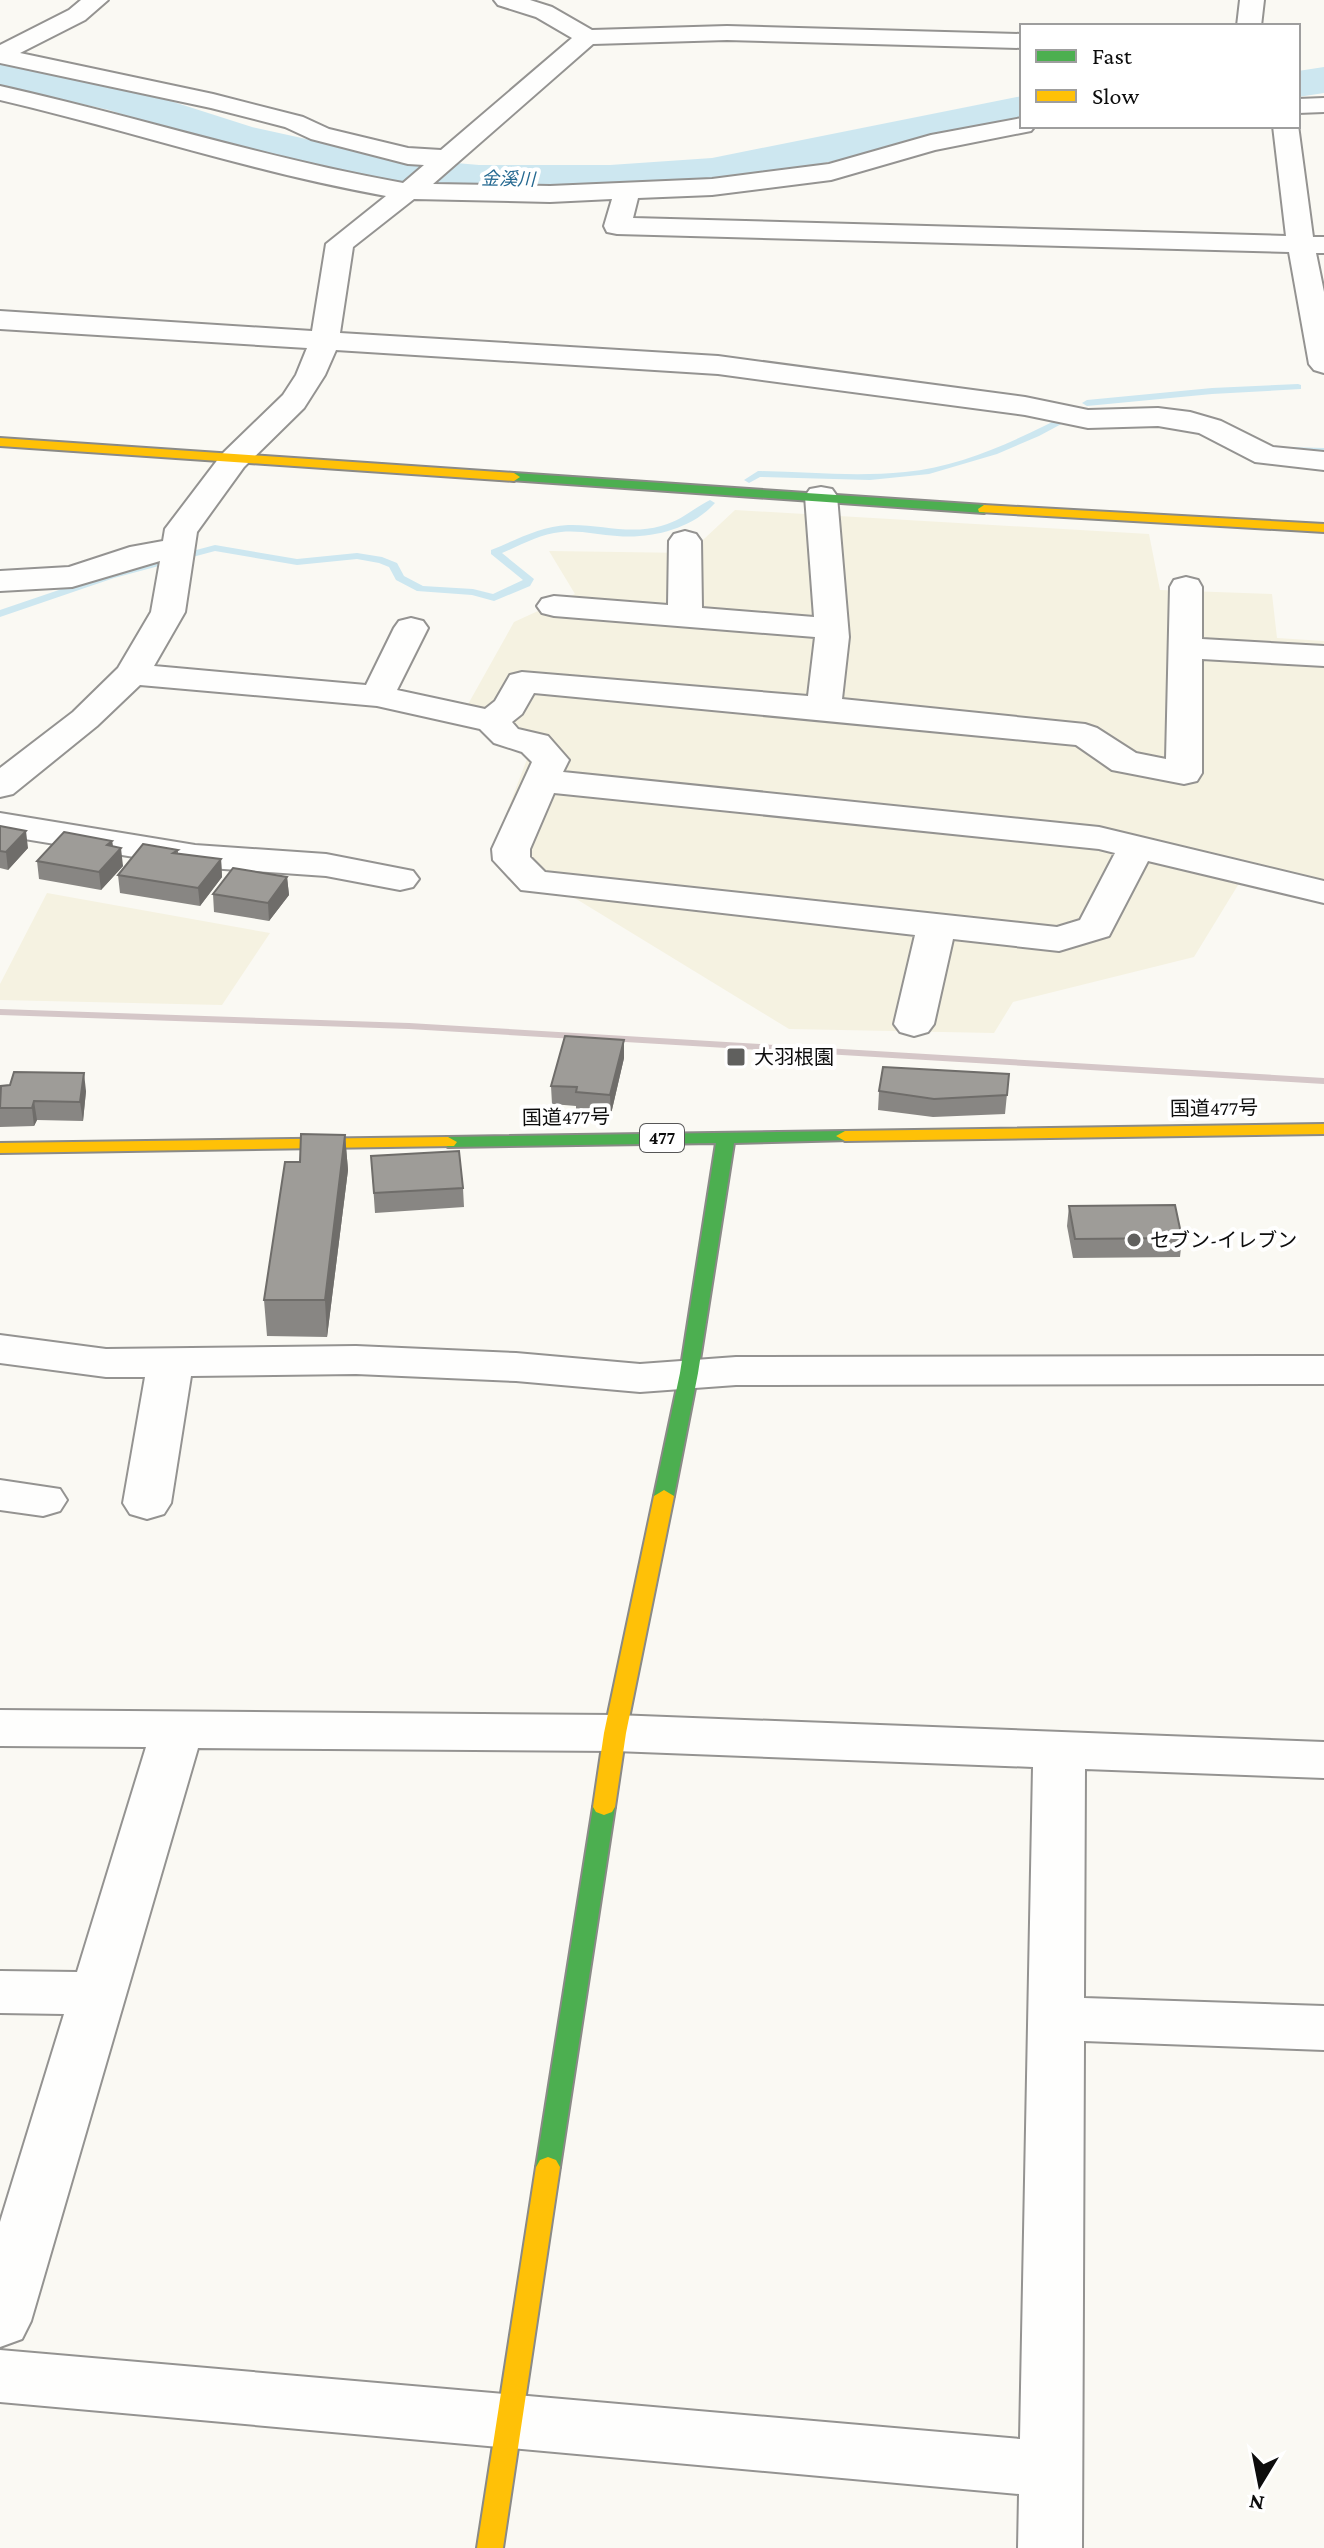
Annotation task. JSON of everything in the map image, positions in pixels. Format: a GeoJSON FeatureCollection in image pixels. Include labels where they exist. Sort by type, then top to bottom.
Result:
{"type":"FeatureCollection","features":[{"type":"Feature","properties":{"kind":"main road"},"geometry":{"type":"LineString","coordinates":[[0,442],[1104,517],[1324,528]]}},
{"type":"Feature","properties":{"kind":"main road","name":"国道477号"},"geometry":{"type":"LineString","coordinates":[[0,1148],[1324,1129]]}},
{"type":"Feature","properties":{"kind":"main road"},"geometry":{"type":"LineString","coordinates":[[490,2548],[615,1733],[689,1373],[726,1137]]}},
{"type":"Feature","properties":{"kind":"street"},"geometry":{"type":"LineString","coordinates":[[0,55],[77,15],[96,0]]}},
{"type":"Feature","properties":{"kind":"street"},"geometry":{"type":"LineString","coordinates":[[506,0],[558,9],[587,37]]}},
{"type":"Feature","properties":{"kind":"street"},"geometry":{"type":"LineString","coordinates":[[1249,24],[1252,0]]}},
{"type":"Feature","properties":{"kind":"street"},"geometry":{"type":"LineString","coordinates":[[7,776],[85,719],[132,674],[168,612],[181,529],[187,527],[198,503],[234,458],[301,392],[324,341],[333,302],[340,244],[445,160],[587,37],[727,33],[1020,41]]}},
{"type":"Feature","properties":{"kind":"street"},"geometry":{"type":"LineString","coordinates":[[0,55],[213,101],[294,122],[320,134],[408,156],[445,160]]}},
{"type":"Feature","properties":{"kind":"street"},"geometry":{"type":"LineString","coordinates":[[0,93],[102,116],[331,178],[411,188],[627,192],[712,187],[831,172],[931,143],[1020,126]]}},
{"type":"Feature","properties":{"kind":"street"},"geometry":{"type":"LineString","coordinates":[[1300,106],[1324,105]]}},
{"type":"Feature","properties":{"kind":"street"},"geometry":{"type":"LineString","coordinates":[[1286,128],[1313,245],[1324,364]]}},
{"type":"Feature","properties":{"kind":"street"},"geometry":{"type":"LineString","coordinates":[[627,192],[617,226],[1313,245]]}},
{"type":"Feature","properties":{"kind":"street"},"geometry":{"type":"LineString","coordinates":[[0,320],[718,365],[1088,419],[1158,417],[1190,421],[1210,427],[1266,455],[1324,461]]}},
{"type":"Feature","properties":{"kind":"street"},"geometry":{"type":"LineString","coordinates":[[821,496],[831,628],[824,708]]}},
{"type":"Feature","properties":{"kind":"street"},"geometry":{"type":"LineString","coordinates":[[685,541],[685,616]]}},
{"type":"Feature","properties":{"kind":"street"},"geometry":{"type":"LineString","coordinates":[[0,581],[72,577],[141,554],[175,556]]}},
{"type":"Feature","properties":{"kind":"street"},"geometry":{"type":"LineString","coordinates":[[492,721],[510,707],[522,682],[824,708],[1085,735],[1125,762],[1184,773],[1186,587]]}},
{"type":"Feature","properties":{"kind":"street"},"geometry":{"type":"LineString","coordinates":[[554,606],[831,628]]}},
{"type":"Feature","properties":{"kind":"street"},"geometry":{"type":"LineString","coordinates":[[377,696],[411,628]]}},
{"type":"Feature","properties":{"kind":"street"},"geometry":{"type":"LineString","coordinates":[[1185,648],[1324,656]]}},
{"type":"Feature","properties":{"kind":"street"},"geometry":{"type":"LineString","coordinates":[[132,674],[377,696],[492,721],[506,736],[535,744],[551,760],[511,849],[512,860],[534,882],[1059,939],[1095,928],[1136,848]]}},
{"type":"Feature","properties":{"kind":"street"},"geometry":{"type":"LineString","coordinates":[[541,781],[1099,838],[1324,892]]}},
{"type":"Feature","properties":{"kind":"street"},"geometry":{"type":"LineString","coordinates":[[0,824],[195,856],[326,865],[400,879]]}},
{"type":"Feature","properties":{"kind":"street"},"geometry":{"type":"LineString","coordinates":[[914,1024],[937,924]]}},
{"type":"Feature","properties":{"kind":"street"},"geometry":{"type":"LineString","coordinates":[[0,1349],[106,1363],[356,1360],[516,1367],[640,1378],[736,1371],[1324,1370]]}},
{"type":"Feature","properties":{"kind":"street"},"geometry":{"type":"LineString","coordinates":[[147,1503],[165,1384],[175,1361]]}},
{"type":"Feature","properties":{"kind":"street"},"geometry":{"type":"LineString","coordinates":[[0,1728],[615,1733],[1324,1760]]}},
{"type":"Feature","properties":{"kind":"street"},"geometry":{"type":"LineString","coordinates":[[0,2321],[177,1730]]}},
{"type":"Feature","properties":{"kind":"street"},"geometry":{"type":"LineString","coordinates":[[1050,2548],[1059,1750]]}},
{"type":"Feature","properties":{"kind":"street"},"geometry":{"type":"LineString","coordinates":[[0,1992],[96,1993]]}},
{"type":"Feature","properties":{"kind":"street"},"geometry":{"type":"LineString","coordinates":[[1055,2018],[1324,2028]]}},
{"type":"Feature","properties":{"kind":"street"},"geometry":{"type":"LineString","coordinates":[[0,2376],[1050,2469]]}},
{"type":"Feature","properties":{"kind":"shaded area"},"geometry":{"type":"Polygon","coordinates":[[[735,510],[1149,534],[1160,590],[1272,594],[1277,638],[1324,641],[1324,893],[1246,872],[1194,957],[1013,1002],[994,1033],[789,1029],[493,848],[534,741],[462,715],[514,622],[575,594],[549,551],[689,553],[735,510]]]}},
{"type":"Feature","properties":{"kind":"shaded area"},"geometry":{"type":"Polygon","coordinates":[[[47,893],[270,933],[222,1005],[0,1000],[0,984],[47,893]]]}},
{"type":"Feature","properties":{"kind":"building"},"geometry":{"type":"Polygon","coordinates":[[[0,826],[26,831],[6,852],[0,851],[0,826]]]}},
{"type":"Feature","properties":{"kind":"building"},"geometry":{"type":"Polygon","coordinates":[[[64,832],[112,841],[107,845],[121,848],[99,872],[37,861],[64,832]]]}},
{"type":"Feature","properties":{"kind":"building"},"geometry":{"type":"Polygon","coordinates":[[[143,844],[178,850],[173,853],[221,859],[198,888],[118,875],[143,844]]]}},
{"type":"Feature","properties":{"kind":"building"},"geometry":{"type":"Polygon","coordinates":[[[233,868],[287,877],[268,903],[213,894],[233,868]]]}},
{"type":"Feature","properties":{"kind":"building"},"geometry":{"type":"Polygon","coordinates":[[[565,1036],[624,1040],[610,1095],[576,1092],[577,1087],[551,1086],[565,1036]]]}},
{"type":"Feature","properties":{"kind":"building"},"geometry":{"type":"Polygon","coordinates":[[[883,1067],[1009,1074],[1007,1095],[934,1099],[879,1091],[883,1067]]]}},
{"type":"Feature","properties":{"kind":"building"},"geometry":{"type":"Polygon","coordinates":[[[14,1072],[84,1073],[80,1102],[34,1101],[32,1108],[0,1108],[1,1086],[10,1085],[14,1072]]]}},
{"type":"Feature","properties":{"kind":"building"},"geometry":{"type":"Polygon","coordinates":[[[301,1134],[345,1135],[325,1300],[264,1300],[285,1162],[300,1162],[301,1134]]]}},
{"type":"Feature","properties":{"kind":"building"},"geometry":{"type":"Polygon","coordinates":[[[459,1151],[463,1188],[374,1193],[371,1156],[459,1151]]]}},
{"type":"Feature","properties":{"kind":"building"},"geometry":{"type":"Polygon","coordinates":[[[1175,1205],[1182,1238],[1075,1239],[1069,1206],[1175,1205]]]}},
{"type":"Feature","properties":{"kind":"waterway","name":"金溪川"},"geometry":{"type":"LineString","coordinates":[[0,73],[120,99],[240,138],[388,171],[479,179],[610,179],[712,172],[1020,109]]}},
{"type":"Feature","properties":{"kind":"waterway","name":"金溪川"},"geometry":{"type":"LineString","coordinates":[[1300,84],[1324,80]]}},
{"type":"Feature","properties":{"kind":"waterway"},"geometry":{"type":"LineString","coordinates":[[1087,403],[1212,391],[1298,387]]}},
{"type":"Feature","properties":{"kind":"waterway"},"geometry":{"type":"LineString","coordinates":[[749,480],[758,474],[870,477],[929,472],[994,452],[1075,414]]}},
{"type":"Feature","properties":{"kind":"waterway"},"geometry":{"type":"LineString","coordinates":[[1288,450],[1324,451]]}},
{"type":"Feature","properties":{"kind":"waterway"},"geometry":{"type":"LineString","coordinates":[[0,614],[110,576],[215,548],[297,562],[357,556],[382,560],[393,565],[400,578],[421,589],[473,592],[494,598],[526,584],[529,579],[495,552],[534,535],[560,529],[629,534],[650,532],[683,522],[710,503]]}},
{"type":"Feature","properties":{"kind":"railway"},"geometry":{"type":"LineString","coordinates":[[0,1012],[409,1026],[1324,1081]]}},
{"type":"Feature","properties":{"kind":"traffic: fast"},"geometry":{"type":"LineString","coordinates":[[514,477],[984,509]]}},
{"type":"Feature","properties":{"kind":"traffic: fast"},"geometry":{"type":"LineString","coordinates":[[448,1142],[845,1136]]}},
{"type":"Feature","properties":{"kind":"traffic: fast"},"geometry":{"type":"LineString","coordinates":[[664,1496],[689,1373],[726,1137]]}},
{"type":"Feature","properties":{"kind":"traffic: fast"},"geometry":{"type":"LineString","coordinates":[[548,2167],[604,1807]]}},
{"type":"Feature","properties":{"kind":"traffic: slow"},"geometry":{"type":"LineString","coordinates":[[0,442],[514,477]]}},
{"type":"Feature","properties":{"kind":"traffic: slow"},"geometry":{"type":"LineString","coordinates":[[984,509],[1324,528]]}},
{"type":"Feature","properties":{"kind":"traffic: slow"},"geometry":{"type":"LineString","coordinates":[[845,1136],[1324,1129]]}},
{"type":"Feature","properties":{"kind":"traffic: slow"},"geometry":{"type":"LineString","coordinates":[[0,1148],[448,1142]]}},
{"type":"Feature","properties":{"kind":"traffic: slow"},"geometry":{"type":"LineString","coordinates":[[604,1807],[615,1733],[664,1496]]}},
{"type":"Feature","properties":{"kind":"traffic: slow"},"geometry":{"type":"LineString","coordinates":[[490,2548],[548,2167]]}},
{"type":"Feature","properties":{"kind":"place","name":"大羽根園"},"geometry":{"type":"Point","coordinates":[736,1057]}},
{"type":"Feature","properties":{"kind":"place","name":"セブン-イレブン"},"geometry":{"type":"Point","coordinates":[1134,1240]}}]}
